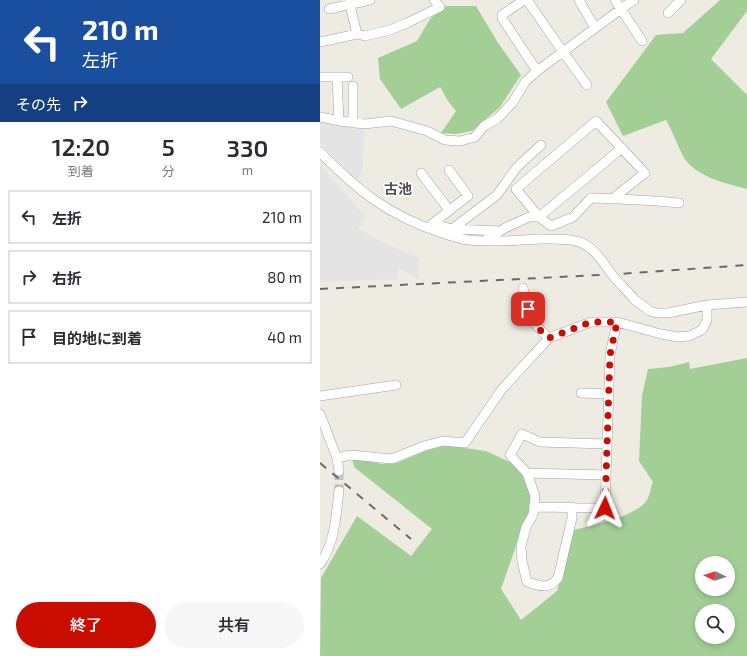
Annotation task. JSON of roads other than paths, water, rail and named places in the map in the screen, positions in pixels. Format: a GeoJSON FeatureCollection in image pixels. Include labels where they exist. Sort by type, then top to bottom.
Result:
{"type":"FeatureCollection","features":[{"type":"Feature","properties":{"kind":"street"},"geometry":{"type":"LineString","coordinates":[[328,9],[349,2],[370,0]]}},
{"type":"Feature","properties":{"kind":"street"},"geometry":{"type":"LineString","coordinates":[[320,42],[356,34],[365,36],[390,30],[440,7],[434,0]]}},
{"type":"Feature","properties":{"kind":"street"},"geometry":{"type":"LineString","coordinates":[[537,71],[502,18],[502,16],[526,0],[587,85]]}},
{"type":"Feature","properties":{"kind":"street"},"geometry":{"type":"LineString","coordinates":[[579,0],[595,28]]}},
{"type":"Feature","properties":{"kind":"street"},"geometry":{"type":"LineString","coordinates":[[616,0],[642,41]]}},
{"type":"Feature","properties":{"kind":"street"},"geometry":{"type":"LineString","coordinates":[[320,117],[364,124],[391,120],[427,131],[444,140],[460,141],[475,137],[484,126],[498,118],[513,102],[525,82],[537,71],[634,0]]}},
{"type":"Feature","properties":{"kind":"street"},"geometry":{"type":"LineString","coordinates":[[668,14],[681,0]]}},
{"type":"Feature","properties":{"kind":"street"},"geometry":{"type":"LineString","coordinates":[[349,2],[356,34]]}},
{"type":"Feature","properties":{"kind":"street"},"geometry":{"type":"LineString","coordinates":[[320,77],[348,77]]}},
{"type":"Feature","properties":{"kind":"street"},"geometry":{"type":"LineString","coordinates":[[338,77],[339,121]]}},
{"type":"Feature","properties":{"kind":"street"},"geometry":{"type":"LineString","coordinates":[[353,86],[353,123]]}},
{"type":"Feature","properties":{"kind":"street"},"geometry":{"type":"LineString","coordinates":[[612,199],[645,173],[596,121],[516,189],[539,217],[551,226],[572,217],[591,198],[612,199],[638,199],[679,204]]}},
{"type":"Feature","properties":{"kind":"street"},"geometry":{"type":"LineString","coordinates":[[452,229],[497,195],[517,167],[541,145]]}},
{"type":"Feature","properties":{"kind":"street"},"geometry":{"type":"LineString","coordinates":[[482,241],[528,217],[539,217],[622,148]]}},
{"type":"Feature","properties":{"kind":"street"},"geometry":{"type":"LineString","coordinates":[[320,152],[369,197],[415,224],[459,238],[482,241],[539,239],[570,240],[578,241],[587,245],[599,256],[635,300],[645,308],[657,313],[675,312],[707,305],[747,302]]}},
{"type":"Feature","properties":{"kind":"street"},"geometry":{"type":"LineString","coordinates":[[432,224],[468,196],[449,170]]}},
{"type":"Feature","properties":{"kind":"street"},"geometry":{"type":"LineString","coordinates":[[421,173],[450,210]]}},
{"type":"Feature","properties":{"kind":"street"},"geometry":{"type":"LineString","coordinates":[[396,214],[400,211],[405,211],[419,220],[452,229],[500,231]]}},
{"type":"Feature","properties":{"kind":"street"},"geometry":{"type":"LineString","coordinates":[[523,288],[531,319],[549,338]]}},
{"type":"Feature","properties":{"kind":"street"},"geometry":{"type":"LineString","coordinates":[[336,458],[351,455],[392,459],[424,446],[443,441],[465,443],[502,389],[549,338],[591,322],[617,322],[661,334],[678,337],[689,336],[702,330],[707,320],[707,305]]}},
{"type":"Feature","properties":{"kind":"street"},"geometry":{"type":"LineString","coordinates":[[535,507],[605,508],[610,355],[617,322]]}},
{"type":"Feature","properties":{"kind":"street"},"geometry":{"type":"LineString","coordinates":[[320,396],[396,385]]}},
{"type":"Feature","properties":{"kind":"street"},"geometry":{"type":"LineString","coordinates":[[581,393],[609,394]]}},
{"type":"Feature","properties":{"kind":"street"},"geometry":{"type":"LineString","coordinates":[[320,414],[336,458],[339,471]]}},
{"type":"Feature","properties":{"kind":"street"},"geometry":{"type":"LineString","coordinates":[[572,507],[572,518],[558,578],[549,586],[539,586],[527,582],[522,561],[521,546],[526,527],[533,515],[535,496],[526,473],[510,455],[522,434],[540,442],[607,444]]}},
{"type":"Feature","properties":{"kind":"street"},"geometry":{"type":"LineString","coordinates":[[526,473],[606,475]]}},
{"type":"Feature","properties":{"kind":"street"},"geometry":{"type":"LineString","coordinates":[[320,564],[330,547],[335,525],[339,491]]}},
{"type":"Feature","properties":{"kind":"tunnel"},"geometry":{"type":"LineString","coordinates":[[339,471],[339,491]]}},
{"type":"Feature","properties":{"kind":"railway"},"geometry":{"type":"LineString","coordinates":[[320,289],[619,274],[747,265]]}},
{"type":"Feature","properties":{"kind":"railway"},"geometry":{"type":"LineString","coordinates":[[320,463],[411,539]]}},
{"type":"Feature","properties":{"kind":"district","name":"古池"},"geometry":{"type":"Point","coordinates":[398,189]}}]}
